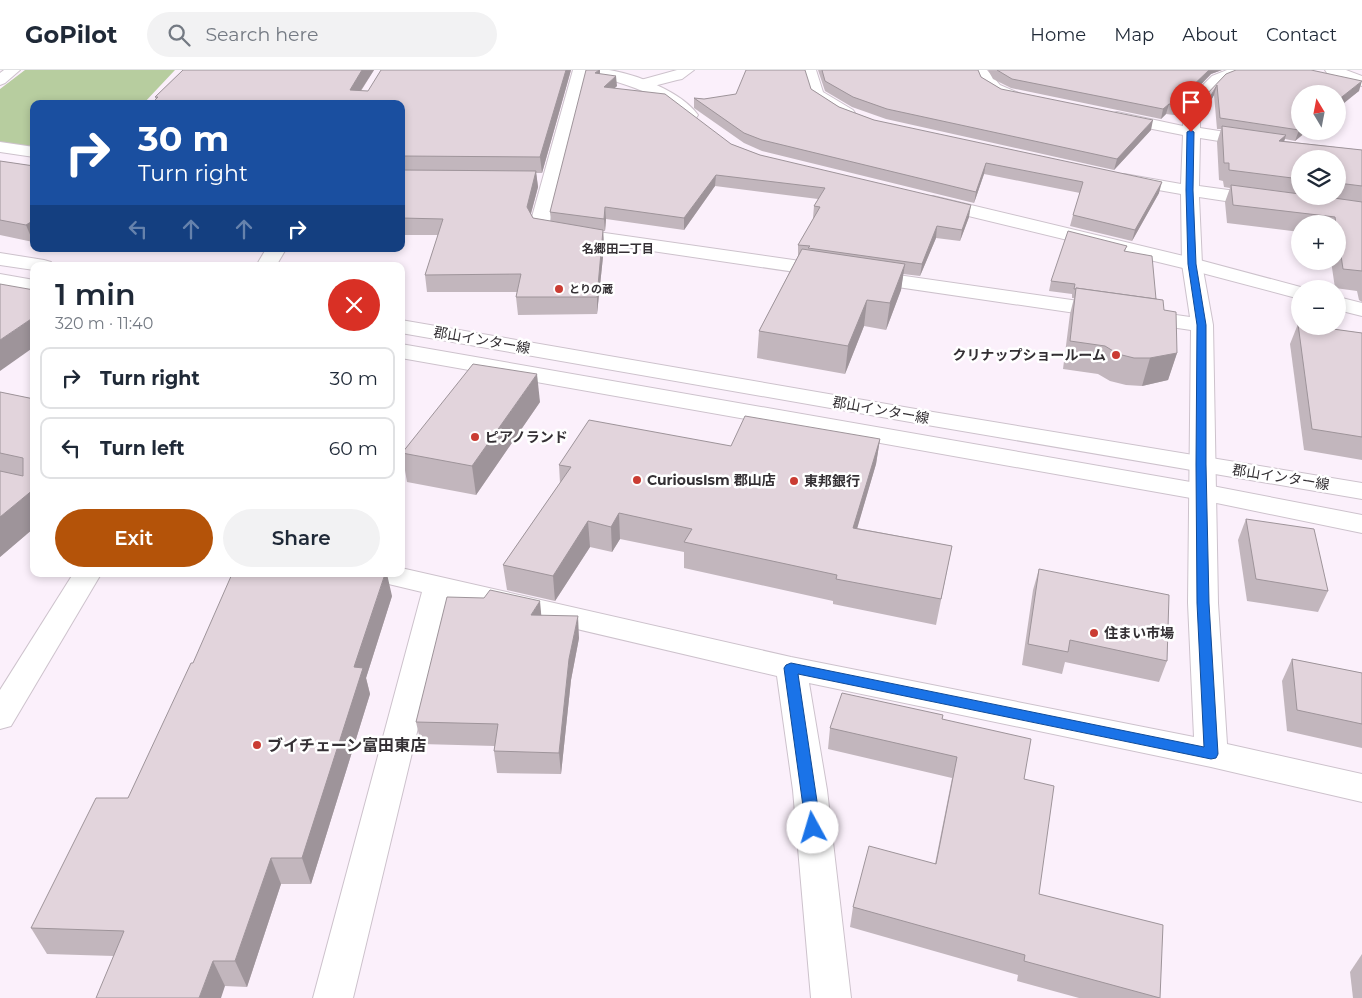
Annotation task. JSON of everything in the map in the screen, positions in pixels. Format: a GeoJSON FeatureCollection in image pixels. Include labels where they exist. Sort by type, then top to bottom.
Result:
{"type":"FeatureCollection","features":[{"type":"Feature","properties":{"kind":"street"},"geometry":{"type":"LineString","coordinates":[[0,80],[13,70]]}},
{"type":"Feature","properties":{"kind":"street"},"geometry":{"type":"LineString","coordinates":[[580,70],[549,180],[539,224],[543,230],[1202,325]]}},
{"type":"Feature","properties":{"kind":"street"},"geometry":{"type":"LineString","coordinates":[[593,70],[642,84],[670,99],[703,124]]}},
{"type":"Feature","properties":{"kind":"street"},"geometry":{"type":"LineString","coordinates":[[642,84],[677,76],[687,70]]}},
{"type":"Feature","properties":{"kind":"street"},"geometry":{"type":"LineString","coordinates":[[809,70],[816,94],[845,112],[862,119]]}},
{"type":"Feature","properties":{"kind":"street"},"geometry":{"type":"LineString","coordinates":[[1000,70],[981,71],[986,83],[1005,94],[1033,100]]}},
{"type":"Feature","properties":{"kind":"street"},"geometry":{"type":"LineString","coordinates":[[1332,70],[1362,81]]}},
{"type":"Feature","properties":{"kind":"street"},"geometry":{"type":"LineString","coordinates":[[1211,754],[1203,603],[1201,478],[1202,325],[1192,264],[1191,132],[1192,104],[1217,78],[1231,71]]}},
{"type":"Feature","properties":{"kind":"street"},"geometry":{"type":"LineString","coordinates":[[1097,113],[1191,132],[1276,145]]}},
{"type":"Feature","properties":{"kind":"street"},"geometry":{"type":"LineString","coordinates":[[0,147],[30,151]]}},
{"type":"Feature","properties":{"kind":"street"},"geometry":{"type":"LineString","coordinates":[[1104,174],[1153,185],[1285,204]]}},
{"type":"Feature","properties":{"kind":"street"},"geometry":{"type":"LineString","coordinates":[[529,180],[549,180]]}},
{"type":"Feature","properties":{"kind":"street"},"geometry":{"type":"LineString","coordinates":[[920,199],[1192,264],[1291,291]]}},
{"type":"Feature","properties":{"kind":"street"},"geometry":{"type":"LineString","coordinates":[[0,259],[30,264]]}},
{"type":"Feature","properties":{"kind":"street"},"geometry":{"type":"LineString","coordinates":[[0,280],[30,285]]}},
{"type":"Feature","properties":{"kind":"street"},"geometry":{"type":"LineString","coordinates":[[1346,305],[1362,310]]}},
{"type":"Feature","properties":{"kind":"street","name":"郡山インター線"},"geometry":{"type":"LineString","coordinates":[[405,327],[1201,478],[1362,491]]}},
{"type":"Feature","properties":{"kind":"street"},"geometry":{"type":"LineString","coordinates":[[405,352],[1201,478],[1362,524]]}},
{"type":"Feature","properties":{"kind":"street"},"geometry":{"type":"LineString","coordinates":[[0,717],[85,577]]}},
{"type":"Feature","properties":{"kind":"street"},"geometry":{"type":"LineString","coordinates":[[402,577],[791,668],[1211,754],[1362,788]]}},
{"type":"Feature","properties":{"kind":"street"},"geometry":{"type":"LineString","coordinates":[[333,998],[438,584]]}},
{"type":"Feature","properties":{"kind":"street"},"geometry":{"type":"LineString","coordinates":[[791,668],[810,790],[831,998]]}},
{"type":"Feature","properties":{"kind":"green space"},"geometry":{"type":"Polygon","coordinates":[[[25,70],[175,70],[147,100],[30,100],[30,146],[0,142],[0,89],[25,70]]]}},
{"type":"Feature","properties":{"kind":"building"},"geometry":{"type":"Polygon","coordinates":[[[183,70],[362,70],[350,90],[368,91],[381,70],[566,70],[540,157],[405,156],[405,100],[155,100],[158,97],[155,97],[183,70]]]}},
{"type":"Feature","properties":{"kind":"building"},"geometry":{"type":"Polygon","coordinates":[[[586,70],[599,70],[595,73],[616,76],[604,87],[665,94],[731,144],[760,155],[971,205],[962,230],[937,226],[922,264],[808,248],[810,246],[798,245],[820,207],[814,206],[825,188],[716,175],[684,218],[605,207],[604,219],[550,212],[586,70]]]}},
{"type":"Feature","properties":{"kind":"building"},"geometry":{"type":"Polygon","coordinates":[[[746,70],[805,70],[811,89],[839,107],[874,120],[1162,182],[1135,230],[1073,215],[1083,182],[986,163],[976,192],[762,140],[744,133],[694,98],[704,99],[736,94],[746,70]]]}},
{"type":"Feature","properties":{"kind":"building"},"geometry":{"type":"Polygon","coordinates":[[[822,70],[978,70],[981,77],[1001,89],[1153,120],[1117,159],[887,109],[853,97],[825,81],[822,70]]]}},
{"type":"Feature","properties":{"kind":"building"},"geometry":{"type":"Polygon","coordinates":[[[997,70],[1209,70],[1185,93],[1184,106],[1169,104],[1163,109],[1012,79],[997,70]]]}},
{"type":"Feature","properties":{"kind":"building"},"geometry":{"type":"Polygon","coordinates":[[[1236,70],[1311,70],[1362,81],[1346,94],[1346,85],[1291,85],[1291,129],[1220,118],[1217,85],[1205,106],[1205,96],[1226,74],[1236,70]]]}},
{"type":"Feature","properties":{"kind":"building"},"geometry":{"type":"Polygon","coordinates":[[[1222,126],[1286,135],[1279,141],[1362,150],[1362,186],[1346,184],[1346,150],[1291,150],[1291,178],[1229,170],[1229,163],[1224,163],[1222,126]]]}},
{"type":"Feature","properties":{"kind":"building"},"geometry":{"type":"Polygon","coordinates":[[[0,161],[30,165],[30,222],[26,225],[0,220],[0,161]]]}},
{"type":"Feature","properties":{"kind":"building"},"geometry":{"type":"Polygon","coordinates":[[[405,170],[536,171],[527,207],[533,218],[603,230],[597,297],[516,297],[521,274],[425,275],[443,219],[405,218],[405,170]]]}},
{"type":"Feature","properties":{"kind":"building"},"geometry":{"type":"Polygon","coordinates":[[[1231,185],[1291,193],[1291,205],[1346,205],[1346,200],[1362,202],[1362,271],[1346,269],[1346,215],[1318,215],[1233,205],[1231,185]]]}},
{"type":"Feature","properties":{"kind":"building"},"geometry":{"type":"Polygon","coordinates":[[[1068,231],[1127,246],[1124,251],[1152,256],[1156,299],[1074,289],[1075,284],[1051,281],[1068,231]]]}},
{"type":"Feature","properties":{"kind":"building"},"geometry":{"type":"Polygon","coordinates":[[[802,249],[905,264],[890,303],[867,300],[848,346],[759,331],[802,249]]]}},
{"type":"Feature","properties":{"kind":"building"},"geometry":{"type":"Polygon","coordinates":[[[0,284],[30,289],[30,320],[0,340],[0,284]]]}},
{"type":"Feature","properties":{"kind":"building"},"geometry":{"type":"Polygon","coordinates":[[[1076,288],[1163,300],[1164,310],[1176,312],[1177,353],[1150,358],[1134,358],[1118,354],[1105,346],[1070,341],[1076,288]]]}},
{"type":"Feature","properties":{"kind":"building"},"geometry":{"type":"Polygon","coordinates":[[[1346,331],[1362,333],[1362,437],[1312,429],[1299,335],[1346,335],[1346,331]]]}},
{"type":"Feature","properties":{"kind":"building"},"geometry":{"type":"Polygon","coordinates":[[[473,364],[537,374],[472,466],[405,454],[405,449],[473,364]]]}},
{"type":"Feature","properties":{"kind":"building"},"geometry":{"type":"Polygon","coordinates":[[[0,392],[30,398],[30,492],[0,517],[0,471],[23,476],[23,458],[0,453],[0,392]]]}},
{"type":"Feature","properties":{"kind":"building"},"geometry":{"type":"Polygon","coordinates":[[[745,416],[880,439],[853,528],[952,546],[941,599],[836,579],[837,575],[684,542],[692,529],[619,513],[611,527],[588,521],[553,576],[503,565],[571,467],[559,465],[589,420],[731,446],[745,416]]]}},
{"type":"Feature","properties":{"kind":"building"},"geometry":{"type":"Polygon","coordinates":[[[1246,519],[1314,529],[1328,591],[1256,579],[1246,519]]]}},
{"type":"Feature","properties":{"kind":"building","name":"住まい市場"},"geometry":{"type":"Polygon","coordinates":[[[1039,569],[1169,595],[1167,661],[1070,640],[1068,652],[1028,644],[1039,569]]]}},
{"type":"Feature","properties":{"kind":"building"},"geometry":{"type":"Polygon","coordinates":[[[231,577],[384,577],[354,667],[363,668],[302,858],[271,858],[235,961],[213,961],[199,998],[96,998],[124,931],[31,928],[96,798],[128,798],[191,663],[193,663],[231,577]]]}},
{"type":"Feature","properties":{"kind":"building"},"geometry":{"type":"Polygon","coordinates":[[[490,590],[540,601],[531,615],[578,616],[569,659],[559,753],[494,751],[498,724],[416,722],[447,597],[484,598],[490,590]]]}},
{"type":"Feature","properties":{"kind":"building"},"geometry":{"type":"Polygon","coordinates":[[[1292,659],[1362,673],[1362,724],[1297,710],[1292,659]]]}},
{"type":"Feature","properties":{"kind":"building"},"geometry":{"type":"Polygon","coordinates":[[[842,693],[943,715],[942,719],[1031,739],[1024,779],[1054,786],[1039,894],[1163,925],[1160,998],[1024,961],[1025,955],[853,907],[869,846],[936,864],[957,757],[830,728],[842,693]]]}},
{"type":"Feature","properties":{"kind":"place","name":"とりの蔵"},"geometry":{"type":"Point","coordinates":[559,289]}},
{"type":"Feature","properties":{"kind":"place","name":"クリナップショールーム"},"geometry":{"type":"Point","coordinates":[1116,355]}},
{"type":"Feature","properties":{"kind":"place","name":"ピアノランド"},"geometry":{"type":"Point","coordinates":[475,437]}},
{"type":"Feature","properties":{"kind":"place","name":"CuriousIsm 郡山店"},"geometry":{"type":"Point","coordinates":[637,480]}},
{"type":"Feature","properties":{"kind":"place","name":"東邦銀行"},"geometry":{"type":"Point","coordinates":[794,481]}},
{"type":"Feature","properties":{"kind":"place","name":"住まい市場"},"geometry":{"type":"Point","coordinates":[1094,633]}},
{"type":"Feature","properties":{"kind":"place","name":"ブイチェーン富田東店"},"geometry":{"type":"Point","coordinates":[257,745]}},
{"type":"Feature","properties":{"kind":"district","name":"名郷田二丁目"},"geometry":{"type":"Point","coordinates":[618,249]}},
{"type":"Feature","properties":{"kind":"route"},"geometry":{"type":"LineString","coordinates":[[813,828],[810,790],[791,668],[1211,754],[1203,603],[1202,325],[1192,264],[1191,132]]}}]}
